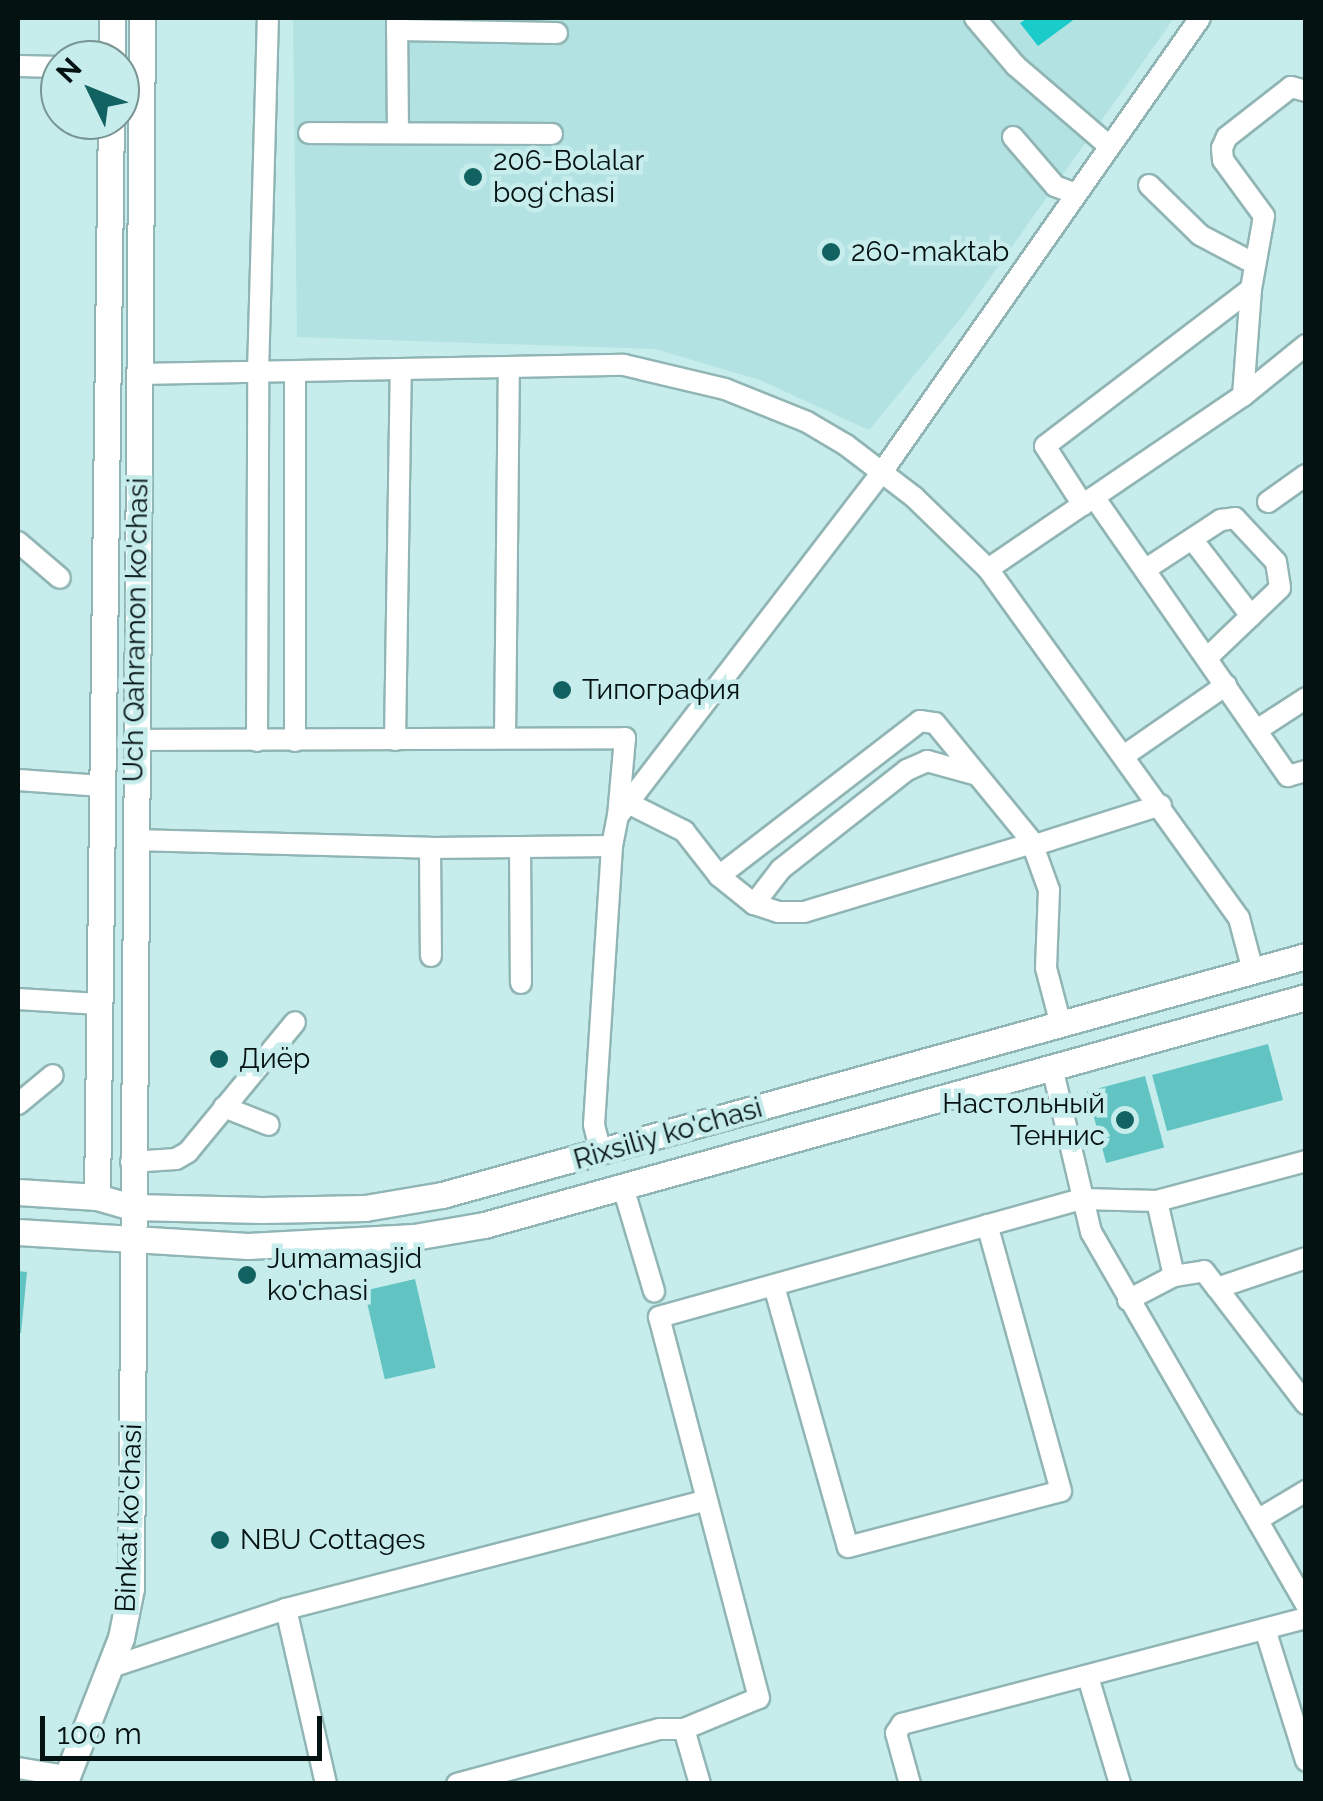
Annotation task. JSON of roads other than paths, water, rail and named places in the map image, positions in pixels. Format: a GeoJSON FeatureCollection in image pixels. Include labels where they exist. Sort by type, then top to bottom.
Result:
{"type":"FeatureCollection","features":[{"type":"Feature","properties":{"kind":"main road","name":"Uch Qahramon ko'chasi"},"geometry":{"type":"LineString","coordinates":[[134,1242],[131,1162],[142,18]]}},
{"type":"Feature","properties":{"kind":"main road","name":"Uch Qahramon ko'chasi"},"geometry":{"type":"LineString","coordinates":[[96,1197],[111,140]]}},
{"type":"Feature","properties":{"kind":"main road"},"geometry":{"type":"LineString","coordinates":[[104,626],[136,628]]}},
{"type":"Feature","properties":{"kind":"main road","name":"Rixsiliy ko'chasi"},"geometry":{"type":"LineString","coordinates":[[18,1192],[96,1197],[132,1207],[364,1208],[507,1179],[1306,956]]}},
{"type":"Feature","properties":{"kind":"main road","name":"Rixsiliy ko'chasi"},"geometry":{"type":"LineString","coordinates":[[18,1232],[134,1242],[336,1244],[414,1237],[517,1216],[1306,997]]}},
{"type":"Feature","properties":{"kind":"main road"},"geometry":{"type":"LineString","coordinates":[[507,1179],[498,1188],[497,1200],[504,1212],[517,1216]]}},
{"type":"Feature","properties":{"kind":"main road"},"geometry":{"type":"LineString","coordinates":[[96,1197],[134,1242]]}},
{"type":"Feature","properties":{"kind":"main road","name":"Binkat ko'chasi"},"geometry":{"type":"LineString","coordinates":[[65,1780],[111,1666],[130,1588],[134,1242]]}},
{"type":"Feature","properties":{"kind":"street"},"geometry":{"type":"LineString","coordinates":[[257,740],[258,373],[268,18]]}},
{"type":"Feature","properties":{"kind":"street"},"geometry":{"type":"LineString","coordinates":[[975,18],[1016,66],[1108,145]]}},
{"type":"Feature","properties":{"kind":"street"},"geometry":{"type":"LineString","coordinates":[[623,810],[882,472],[1200,18]]}},
{"type":"Feature","properties":{"kind":"street"},"geometry":{"type":"LineString","coordinates":[[398,134],[397,24],[557,33]]}},
{"type":"Feature","properties":{"kind":"street"},"geometry":{"type":"LineString","coordinates":[[1243,396],[1251,289],[1264,216],[1222,160],[1222,148],[1228,137],[1291,88],[1306,91]]}},
{"type":"Feature","properties":{"kind":"street"},"geometry":{"type":"LineString","coordinates":[[309,133],[552,134]]}},
{"type":"Feature","properties":{"kind":"street"},"geometry":{"type":"LineString","coordinates":[[1013,137],[1055,186],[1076,194]]}},
{"type":"Feature","properties":{"kind":"street"},"geometry":{"type":"LineString","coordinates":[[1149,184],[1200,235],[1255,264]]}},
{"type":"Feature","properties":{"kind":"street"},"geometry":{"type":"LineString","coordinates":[[1251,289],[1044,446],[1146,569],[1288,776],[1306,771]]}},
{"type":"Feature","properties":{"kind":"street"},"geometry":{"type":"LineString","coordinates":[[988,569],[1243,396],[1306,346]]}},
{"type":"Feature","properties":{"kind":"street"},"geometry":{"type":"LineString","coordinates":[[138,374],[624,365],[725,389],[807,422],[882,472],[988,569],[1239,918],[1252,971]]}},
{"type":"Feature","properties":{"kind":"street"},"geometry":{"type":"LineString","coordinates":[[505,738],[509,369]]}},
{"type":"Feature","properties":{"kind":"street"},"geometry":{"type":"LineString","coordinates":[[395,740],[401,372]]}},
{"type":"Feature","properties":{"kind":"street"},"geometry":{"type":"LineString","coordinates":[[294,374],[295,742]]}},
{"type":"Feature","properties":{"kind":"street"},"geometry":{"type":"LineString","coordinates":[[1268,502],[1306,475]]}},
{"type":"Feature","properties":{"kind":"street"},"geometry":{"type":"LineString","coordinates":[[1146,569],[1221,520],[1235,518],[1276,562],[1280,588],[1207,658]]}},
{"type":"Feature","properties":{"kind":"street"},"geometry":{"type":"LineString","coordinates":[[1192,539],[1251,616]]}},
{"type":"Feature","properties":{"kind":"street"},"geometry":{"type":"LineString","coordinates":[[18,542],[60,578]]}},
{"type":"Feature","properties":{"kind":"street"},"geometry":{"type":"LineString","coordinates":[[1126,756],[1226,685]]}},
{"type":"Feature","properties":{"kind":"street"},"geometry":{"type":"LineString","coordinates":[[1257,730],[1306,698]]}},
{"type":"Feature","properties":{"kind":"street"},"geometry":{"type":"LineString","coordinates":[[719,876],[920,721],[934,723],[1032,843],[1048,890],[1046,968],[1061,1025]]}},
{"type":"Feature","properties":{"kind":"street"},"geometry":{"type":"LineString","coordinates":[[135,740],[625,738],[623,810],[612,846],[594,1125],[601,1153]]}},
{"type":"Feature","properties":{"kind":"street"},"geometry":{"type":"LineString","coordinates":[[754,904],[781,869],[906,770],[927,761],[974,774]]}},
{"type":"Feature","properties":{"kind":"street"},"geometry":{"type":"LineString","coordinates":[[18,780],[102,786]]}},
{"type":"Feature","properties":{"kind":"street"},"geometry":{"type":"LineString","coordinates":[[623,810],[684,831],[719,876],[754,904],[778,912],[804,912],[1161,805]]}},
{"type":"Feature","properties":{"kind":"street"},"geometry":{"type":"LineString","coordinates":[[134,840],[430,848],[612,846]]}},
{"type":"Feature","properties":{"kind":"street"},"geometry":{"type":"LineString","coordinates":[[520,847],[522,983]]}},
{"type":"Feature","properties":{"kind":"street"},"geometry":{"type":"LineString","coordinates":[[430,848],[430,956]]}},
{"type":"Feature","properties":{"kind":"street"},"geometry":{"type":"LineString","coordinates":[[18,999],[99,1004]]}},
{"type":"Feature","properties":{"kind":"street"},"geometry":{"type":"LineString","coordinates":[[131,1162],[176,1158],[188,1152],[295,1022]]}},
{"type":"Feature","properties":{"kind":"street"},"geometry":{"type":"LineString","coordinates":[[1052,1068],[1092,1232],[1306,1604]]}},
{"type":"Feature","properties":{"kind":"street"},"geometry":{"type":"LineString","coordinates":[[18,1104],[52,1075]]}},
{"type":"Feature","properties":{"kind":"street"},"geometry":{"type":"LineString","coordinates":[[224,1107],[269,1125]]}},
{"type":"Feature","properties":{"kind":"street"},"geometry":{"type":"LineString","coordinates":[[457,1784],[660,1729],[684,1730],[759,1698],[659,1317],[1083,1199],[1157,1201],[1306,1161]]}},
{"type":"Feature","properties":{"kind":"street"},"geometry":{"type":"LineString","coordinates":[[623,1187],[654,1291]]}},
{"type":"Feature","properties":{"kind":"street"},"geometry":{"type":"LineString","coordinates":[[1157,1201],[1174,1276]]}},
{"type":"Feature","properties":{"kind":"street"},"geometry":{"type":"LineString","coordinates":[[774,1286],[848,1548],[1061,1491],[988,1225]]}},
{"type":"Feature","properties":{"kind":"street"},"geometry":{"type":"LineString","coordinates":[[1217,1288],[1306,1258]]}},
{"type":"Feature","properties":{"kind":"street"},"geometry":{"type":"LineString","coordinates":[[1128,1300],[1174,1276],[1204,1271],[1276,1359],[1306,1404]]}},
{"type":"Feature","properties":{"kind":"street"},"geometry":{"type":"LineString","coordinates":[[1259,1519],[1306,1491]]}},
{"type":"Feature","properties":{"kind":"street"},"geometry":{"type":"LineString","coordinates":[[111,1666],[286,1609],[706,1500]]}},
{"type":"Feature","properties":{"kind":"street"},"geometry":{"type":"LineString","coordinates":[[286,1609],[326,1784]]}},
{"type":"Feature","properties":{"kind":"street"},"geometry":{"type":"LineString","coordinates":[[910,1784],[896,1733],[902,1724],[1306,1618]]}},
{"type":"Feature","properties":{"kind":"street"},"geometry":{"type":"LineString","coordinates":[[1266,1629],[1306,1761]]}},
{"type":"Feature","properties":{"kind":"street"},"geometry":{"type":"LineString","coordinates":[[1088,1678],[1120,1784]]}},
{"type":"Feature","properties":{"kind":"street"},"geometry":{"type":"LineString","coordinates":[[684,1730],[700,1784]]}},
{"type":"Feature","properties":{"kind":"street"},"geometry":{"type":"LineString","coordinates":[[18,1768],[65,1780]]}},
{"type":"Feature","properties":{"kind":"place","name":"206-Bolalar bogʻchasi"},"geometry":{"type":"Point","coordinates":[473,177]}},
{"type":"Feature","properties":{"kind":"place","name":"260-maktab"},"geometry":{"type":"Point","coordinates":[831,252]}},
{"type":"Feature","properties":{"kind":"place","name":"Типография"},"geometry":{"type":"Point","coordinates":[562,690]}},
{"type":"Feature","properties":{"kind":"place","name":"Диёр"},"geometry":{"type":"Point","coordinates":[219,1059]}},
{"type":"Feature","properties":{"kind":"place","name":"Настольный Теннис"},"geometry":{"type":"Point","coordinates":[1125,1120]}},
{"type":"Feature","properties":{"kind":"place","name":"Jumamasjid ko'chasi"},"geometry":{"type":"Point","coordinates":[247,1275]}},
{"type":"Feature","properties":{"kind":"place","name":"NBU Cottages"},"geometry":{"type":"Point","coordinates":[220,1540]}}]}
